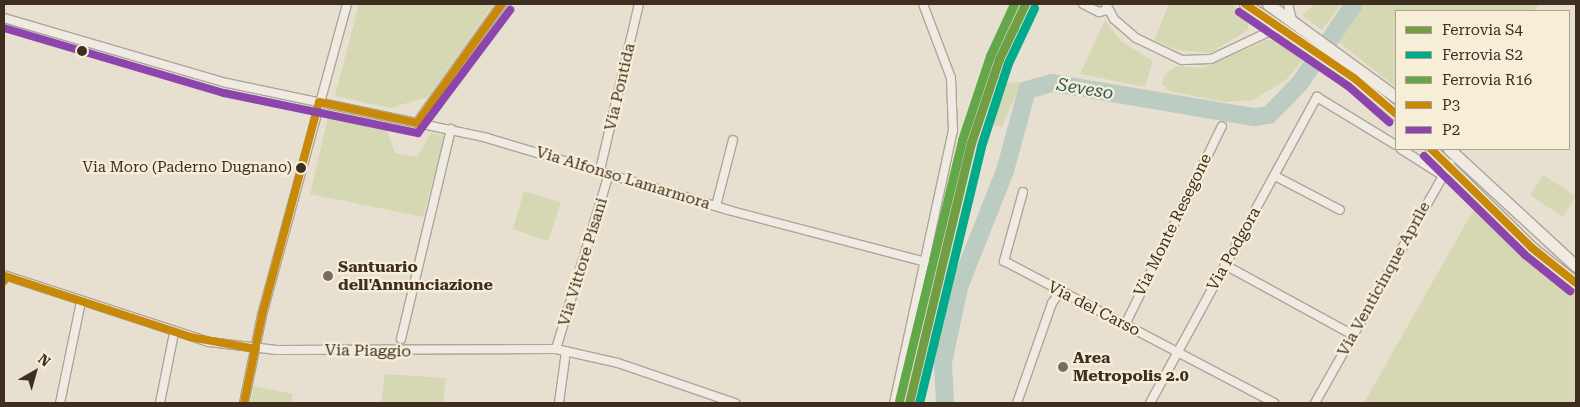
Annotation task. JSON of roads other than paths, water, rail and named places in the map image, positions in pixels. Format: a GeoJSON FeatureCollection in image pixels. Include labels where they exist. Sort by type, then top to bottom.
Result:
{"type":"FeatureCollection","features":[{"type":"Feature","properties":{"kind":"main road"},"geometry":{"type":"LineString","coordinates":[[1245,4],[1329,60],[1395,113]]}},
{"type":"Feature","properties":{"kind":"main road"},"geometry":{"type":"LineString","coordinates":[[1268,4],[1337,51],[1395,96]]}},
{"type":"Feature","properties":{"kind":"main road"},"geometry":{"type":"LineString","coordinates":[[1432,150],[1445,170],[1532,248],[1576,283]]}},
{"type":"Feature","properties":{"kind":"main road"},"geometry":{"type":"LineString","coordinates":[[1453,153],[1576,266]]}},
{"type":"Feature","properties":{"kind":"street"},"geometry":{"type":"LineString","coordinates":[[244,403],[319,102],[347,4]]}},
{"type":"Feature","properties":{"kind":"street"},"geometry":{"type":"LineString","coordinates":[[417,123],[502,4]]}},
{"type":"Feature","properties":{"kind":"street","name":"Via Pontida"},"geometry":{"type":"LineString","coordinates":[[600,170],[639,4]]}},
{"type":"Feature","properties":{"kind":"street"},"geometry":{"type":"LineString","coordinates":[[894,403],[951,151],[954,111],[951,78],[923,4]]}},
{"type":"Feature","properties":{"kind":"street"},"geometry":{"type":"LineString","coordinates":[[1022,27],[1033,4]]}},
{"type":"Feature","properties":{"kind":"street"},"geometry":{"type":"LineString","coordinates":[[1083,4],[1099,12],[1107,7],[1147,46],[1182,60],[1211,59],[1279,27]]}},
{"type":"Feature","properties":{"kind":"street"},"geometry":{"type":"LineString","coordinates":[[1288,4],[1292,20]]}},
{"type":"Feature","properties":{"kind":"street","name":"Via Alfonso Lamarmora"},"geometry":{"type":"LineString","coordinates":[[4,18],[166,67],[319,102],[451,129],[600,170],[716,206],[926,262]]}},
{"type":"Feature","properties":{"kind":"street"},"geometry":{"type":"LineString","coordinates":[[1259,35],[1266,18]]}},
{"type":"Feature","properties":{"kind":"street","name":"Via Podgora"},"geometry":{"type":"LineString","coordinates":[[1150,403],[1319,96],[1395,144]]}},
{"type":"Feature","properties":{"kind":"street","name":"Via Monte Resegone"},"geometry":{"type":"LineString","coordinates":[[1125,325],[1222,126]]}},
{"type":"Feature","properties":{"kind":"street"},"geometry":{"type":"LineString","coordinates":[[401,340],[451,129]]}},
{"type":"Feature","properties":{"kind":"street"},"geometry":{"type":"LineString","coordinates":[[716,206],[733,140]]}},
{"type":"Feature","properties":{"kind":"street"},"geometry":{"type":"LineString","coordinates":[[1404,150],[1445,170]]}},
{"type":"Feature","properties":{"kind":"street","name":"Via Venticinque Aprile"},"geometry":{"type":"LineString","coordinates":[[1315,403],[1453,153]]}},
{"type":"Feature","properties":{"kind":"street","name":"Via Vittore Pisani"},"geometry":{"type":"LineString","coordinates":[[556,349],[610,174]]}},
{"type":"Feature","properties":{"kind":"street"},"geometry":{"type":"LineString","coordinates":[[1275,176],[1340,210]]}},
{"type":"Feature","properties":{"kind":"street","name":"Via del Carso"},"geometry":{"type":"LineString","coordinates":[[1023,192],[1004,261],[1274,403]]}},
{"type":"Feature","properties":{"kind":"street"},"geometry":{"type":"LineString","coordinates":[[1225,266],[1353,335]]}},
{"type":"Feature","properties":{"kind":"street","name":"Via Piaggio"},"geometry":{"type":"LineString","coordinates":[[4,277],[174,333],[256,349],[556,349],[623,365],[735,403]]}},
{"type":"Feature","properties":{"kind":"street"},"geometry":{"type":"LineString","coordinates":[[1017,403],[1052,303],[1060,292]]}},
{"type":"Feature","properties":{"kind":"street"},"geometry":{"type":"LineString","coordinates":[[60,403],[81,302]]}},
{"type":"Feature","properties":{"kind":"street"},"geometry":{"type":"LineString","coordinates":[[160,403],[174,333]]}},
{"type":"Feature","properties":{"kind":"street"},"geometry":{"type":"LineString","coordinates":[[559,403],[566,351]]}},
{"type":"Feature","properties":{"kind":"waterway","name":"Seveso"},"geometry":{"type":"LineString","coordinates":[[945,403],[943,363],[959,287],[1005,171],[1027,90],[1052,83],[1254,117],[1269,115],[1300,83],[1354,4]]}},
{"type":"Feature","properties":{"kind":"rail line","name":"R16"},"geometry":{"type":"LineString","coordinates":[[899,401],[962,140],[990,56],[1014,4]]}},
{"type":"Feature","properties":{"kind":"rail line","name":"S4"},"geometry":{"type":"LineString","coordinates":[[909,403],[971,143],[999,59],[1025,4]]}},
{"type":"Feature","properties":{"kind":"rail line","name":"S2"},"geometry":{"type":"LineString","coordinates":[[919,403],[981,146],[1008,63],[1034,8]]}},
{"type":"Feature","properties":{"kind":"place","name":"Via Moro (Paderno Dugnano)"},"geometry":{"type":"Point","coordinates":[301,168]}},
{"type":"Feature","properties":{"kind":"place","name":"Santuario dell'Annunciazione"},"geometry":{"type":"Point","coordinates":[328,276]}},
{"type":"Feature","properties":{"kind":"place","name":"Area Metropolis 2.0"},"geometry":{"type":"Point","coordinates":[1063,367]}}]}
